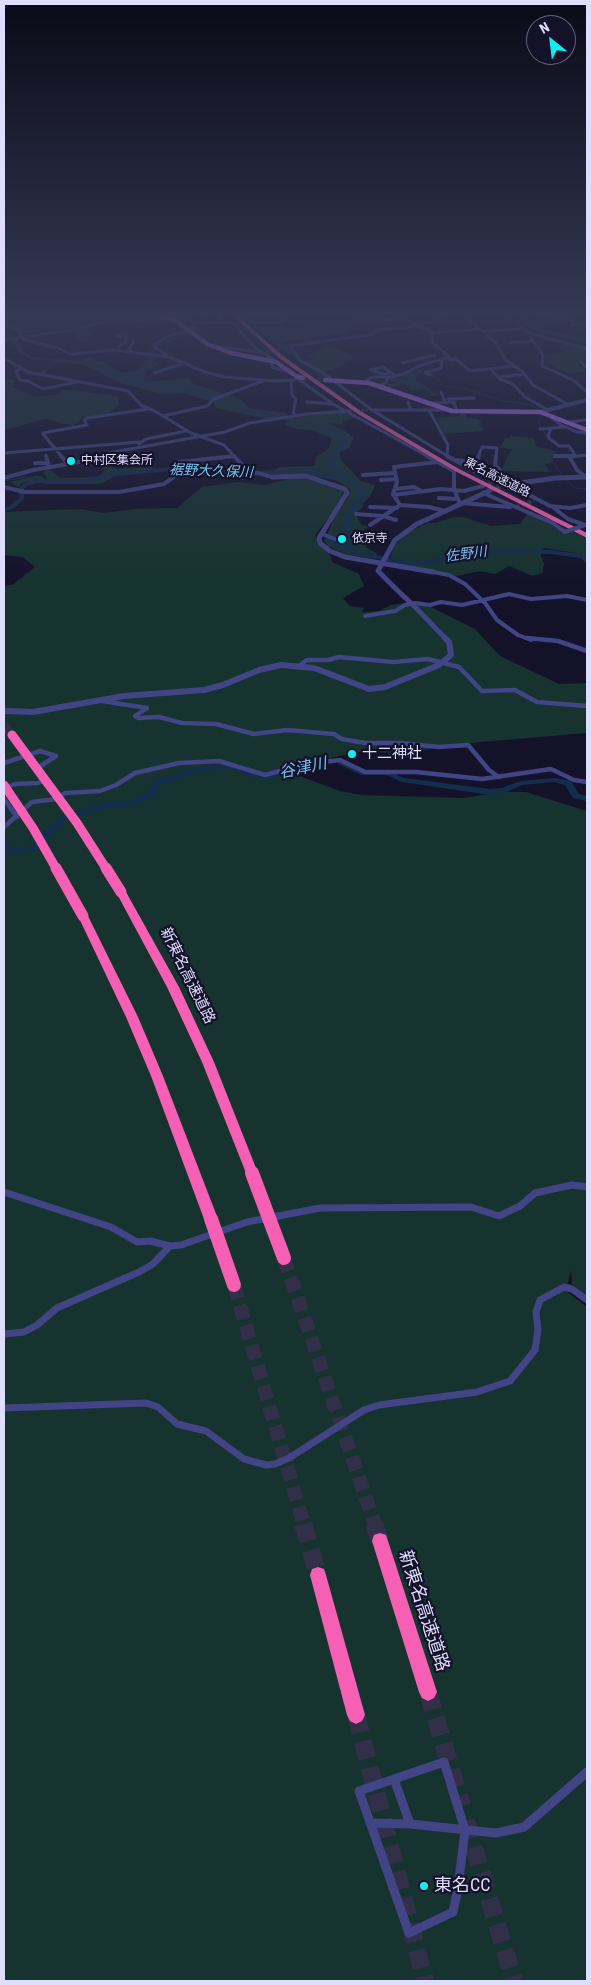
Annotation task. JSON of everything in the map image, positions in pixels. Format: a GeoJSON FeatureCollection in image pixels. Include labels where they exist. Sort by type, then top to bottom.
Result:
{"type":"FeatureCollection","features":[{"type":"Feature","properties":{"kind":"highway","name":"東名高速道路"},"geometry":{"type":"LineString","coordinates":[[348,405],[471,477],[587,536]]}},
{"type":"Feature","properties":{"kind":"highway","name":"東名高速道路"},"geometry":{"type":"LineString","coordinates":[[356,405],[458,466],[586,528]]}},
{"type":"Feature","properties":{"kind":"highway","name":"新東名高速道路"},"geometry":{"type":"LineString","coordinates":[[12,735],[72,816],[121,892],[173,987],[208,1062],[284,1258]]}},
{"type":"Feature","properties":{"kind":"highway"},"geometry":{"type":"LineString","coordinates":[[4,786],[33,828],[83,916],[132,1017],[194,1168],[234,1286]]}},
{"type":"Feature","properties":{"kind":"highway","name":"新東名高速道路"},"geometry":{"type":"LineString","coordinates":[[380,1541],[428,1692]]}},
{"type":"Feature","properties":{"kind":"highway"},"geometry":{"type":"LineString","coordinates":[[318,1574],[356,1715]]}},
{"type":"Feature","properties":{"kind":"main road"},"geometry":{"type":"LineString","coordinates":[[435,405],[445,410],[457,412],[489,413],[515,410],[540,412],[554,416],[567,425],[579,427],[587,431]]}},
{"type":"Feature","properties":{"kind":"street"},"geometry":{"type":"LineString","coordinates":[[141,405],[150,408],[186,431],[220,443],[247,470],[254,473],[272,477],[306,476],[345,489],[347,493],[319,542],[334,553],[455,578],[483,600],[497,620],[518,635],[532,640],[558,642],[587,651]]}},
{"type":"Feature","properties":{"kind":"street"},"geometry":{"type":"LineString","coordinates":[[163,416],[208,405]]}},
{"type":"Feature","properties":{"kind":"street"},"geometry":{"type":"LineString","coordinates":[[295,405],[293,412],[298,416]]}},
{"type":"Feature","properties":{"kind":"street"},"geometry":{"type":"LineString","coordinates":[[334,405],[455,473],[454,490],[460,502]]}},
{"type":"Feature","properties":{"kind":"street"},"geometry":{"type":"LineString","coordinates":[[363,405],[447,456],[495,482],[515,483]]}},
{"type":"Feature","properties":{"kind":"street"},"geometry":{"type":"LineString","coordinates":[[409,405],[411,410]]}},
{"type":"Feature","properties":{"kind":"street"},"geometry":{"type":"LineString","coordinates":[[455,405],[457,412]]}},
{"type":"Feature","properties":{"kind":"street"},"geometry":{"type":"LineString","coordinates":[[538,405],[546,409]]}},
{"type":"Feature","properties":{"kind":"street"},"geometry":{"type":"LineString","coordinates":[[540,412],[564,405]]}},
{"type":"Feature","properties":{"kind":"street"},"geometry":{"type":"LineString","coordinates":[[68,464],[43,434],[87,425],[84,420],[88,418],[150,408]]}},
{"type":"Feature","properties":{"kind":"street"},"geometry":{"type":"LineString","coordinates":[[370,410],[445,410]]}},
{"type":"Feature","properties":{"kind":"street"},"geometry":{"type":"LineString","coordinates":[[430,410],[448,445],[447,456]]}},
{"type":"Feature","properties":{"kind":"street"},"geometry":{"type":"LineString","coordinates":[[4,478],[49,467],[91,460],[108,453],[231,431],[250,423],[347,411]]}},
{"type":"Feature","properties":{"kind":"street"},"geometry":{"type":"LineString","coordinates":[[540,430],[586,420]]}},
{"type":"Feature","properties":{"kind":"street"},"geometry":{"type":"LineString","coordinates":[[567,425],[587,431]]}},
{"type":"Feature","properties":{"kind":"street"},"geometry":{"type":"LineString","coordinates":[[579,427],[587,425]]}},
{"type":"Feature","properties":{"kind":"street"},"geometry":{"type":"LineString","coordinates":[[551,428],[548,436],[550,439],[559,446],[569,446],[575,455]]}},
{"type":"Feature","properties":{"kind":"street"},"geometry":{"type":"LineString","coordinates":[[4,453],[10,451],[56,450],[91,445],[140,442],[186,431]]}},
{"type":"Feature","properties":{"kind":"street"},"geometry":{"type":"LineString","coordinates":[[140,442],[142,448]]}},
{"type":"Feature","properties":{"kind":"street"},"geometry":{"type":"LineString","coordinates":[[455,460],[475,463],[482,447],[497,448],[495,465],[501,471],[495,482]]}},
{"type":"Feature","properties":{"kind":"street"},"geometry":{"type":"LineString","coordinates":[[555,456],[587,455]]}},
{"type":"Feature","properties":{"kind":"street"},"geometry":{"type":"LineString","coordinates":[[46,456],[46,462],[49,467]]}},
{"type":"Feature","properties":{"kind":"street"},"geometry":{"type":"LineString","coordinates":[[4,487],[24,492],[119,492],[164,484],[178,474],[176,465],[179,462],[234,456]]}},
{"type":"Feature","properties":{"kind":"street"},"geometry":{"type":"LineString","coordinates":[[568,456],[577,470],[587,477]]}},
{"type":"Feature","properties":{"kind":"street"},"geometry":{"type":"LineString","coordinates":[[35,463],[46,462]]}},
{"type":"Feature","properties":{"kind":"street"},"geometry":{"type":"LineString","coordinates":[[398,507],[394,494],[397,479],[394,467],[437,462]]}},
{"type":"Feature","properties":{"kind":"street"},"geometry":{"type":"LineString","coordinates":[[364,475],[395,473]]}},
{"type":"Feature","properties":{"kind":"street"},"geometry":{"type":"LineString","coordinates":[[506,485],[556,478],[587,477]]}},
{"type":"Feature","properties":{"kind":"street"},"geometry":{"type":"LineString","coordinates":[[381,480],[397,479]]}},
{"type":"Feature","properties":{"kind":"street"},"geometry":{"type":"LineString","coordinates":[[515,483],[518,489],[536,500],[553,507],[568,519],[586,528]]}},
{"type":"Feature","properties":{"kind":"street"},"geometry":{"type":"LineString","coordinates":[[394,494],[416,494],[421,491],[464,491],[483,486]]}},
{"type":"Feature","properties":{"kind":"street"},"geometry":{"type":"LineString","coordinates":[[395,489],[414,487],[421,491]]}},
{"type":"Feature","properties":{"kind":"street"},"geometry":{"type":"LineString","coordinates":[[4,711],[47,711],[137,694],[204,690],[273,666],[300,665],[314,668],[362,687],[376,689],[444,662],[451,655],[449,642],[381,576],[378,570],[395,540],[405,531],[460,502],[489,491]]}},
{"type":"Feature","properties":{"kind":"street"},"geometry":{"type":"LineString","coordinates":[[483,493],[553,523],[565,532],[586,528]]}},
{"type":"Feature","properties":{"kind":"street"},"geometry":{"type":"LineString","coordinates":[[439,498],[514,507]]}},
{"type":"Feature","properties":{"kind":"street"},"geometry":{"type":"LineString","coordinates":[[553,507],[570,508],[587,505]]}},
{"type":"Feature","properties":{"kind":"street"},"geometry":{"type":"LineString","coordinates":[[370,507],[429,507],[445,511]]}},
{"type":"Feature","properties":{"kind":"street"},"geometry":{"type":"LineString","coordinates":[[370,525],[398,507]]}},
{"type":"Feature","properties":{"kind":"street"},"geometry":{"type":"LineString","coordinates":[[356,514],[383,516],[396,520]]}},
{"type":"Feature","properties":{"kind":"street"},"geometry":{"type":"LineString","coordinates":[[322,534],[335,539]]}},
{"type":"Feature","properties":{"kind":"street"},"geometry":{"type":"LineString","coordinates":[[365,616],[395,611],[405,605],[415,603],[430,605],[441,602],[460,605],[509,594],[531,599],[567,596],[587,600]]}},
{"type":"Feature","properties":{"kind":"street"},"geometry":{"type":"LineString","coordinates":[[300,665],[307,660],[328,660],[339,657],[393,662],[428,659],[459,667],[480,691],[515,690],[537,702],[587,706]]}},
{"type":"Feature","properties":{"kind":"street"},"geometry":{"type":"LineString","coordinates":[[101,700],[147,708],[134,716],[138,718],[159,717],[182,723],[216,724],[254,734],[287,730],[334,734],[342,739],[365,744],[400,743],[439,747],[468,744],[489,770],[498,777]]}},
{"type":"Feature","properties":{"kind":"street"},"geometry":{"type":"LineString","coordinates":[[4,763],[40,751],[56,756],[52,761],[35,768],[44,780],[38,783],[4,786]]}},
{"type":"Feature","properties":{"kind":"street"},"geometry":{"type":"LineString","coordinates":[[4,827],[27,806],[39,800],[56,799],[65,792],[100,791],[116,785],[135,773],[179,763],[219,761],[265,776],[304,764],[340,760],[365,772],[416,772],[482,779],[552,769],[574,780],[587,782]]}},
{"type":"Feature","properties":{"kind":"street"},"geometry":{"type":"LineString","coordinates":[[4,799],[17,817]]}},
{"type":"Feature","properties":{"kind":"street"},"geometry":{"type":"LineString","coordinates":[[4,1192],[111,1227],[137,1242],[150,1241],[170,1246],[181,1245],[247,1222],[320,1208],[471,1207],[499,1216],[520,1206],[535,1194],[572,1185],[587,1187]]}},
{"type":"Feature","properties":{"kind":"street"},"geometry":{"type":"LineString","coordinates":[[4,1334],[24,1332],[37,1325],[57,1308],[139,1272],[152,1264],[170,1246]]}},
{"type":"Feature","properties":{"kind":"street"},"geometry":{"type":"LineString","coordinates":[[4,1408],[43,1404],[146,1403],[158,1407],[176,1424],[206,1431],[244,1459],[266,1465],[275,1464],[289,1458],[364,1410],[379,1405],[477,1392],[510,1381],[535,1350],[538,1330],[536,1312],[540,1300],[564,1287],[572,1289],[587,1300]]}},
{"type":"Feature","properties":{"kind":"street"},"geometry":{"type":"LineString","coordinates":[[444,1762],[465,1830],[453,1912],[408,1933],[359,1791],[444,1762]]}},
{"type":"Feature","properties":{"kind":"street"},"geometry":{"type":"LineString","coordinates":[[370,1823],[410,1824],[496,1833],[524,1827],[587,1772]]}},
{"type":"Feature","properties":{"kind":"street"},"geometry":{"type":"LineString","coordinates":[[394,1779],[410,1824]]}},
{"type":"Feature","properties":{"kind":"green space"},"geometry":{"type":"Polygon","coordinates":[[[4,405],[119,405],[107,414],[82,418],[73,426],[46,419],[4,430],[4,405]]]}},
{"type":"Feature","properties":{"kind":"green space"},"geometry":{"type":"Polygon","coordinates":[[[215,405],[246,405],[249,408],[286,413],[288,416],[271,420],[217,408],[215,405]]]}},
{"type":"Feature","properties":{"kind":"green space"},"geometry":{"type":"Polygon","coordinates":[[[335,412],[346,412],[357,418],[342,421],[344,425],[327,423],[345,431],[354,438],[349,448],[339,453],[341,460],[361,481],[375,485],[370,497],[363,503],[363,507],[355,513],[361,524],[369,527],[364,529],[362,540],[368,549],[377,553],[376,559],[344,554],[328,546],[324,541],[336,514],[348,498],[350,489],[348,487],[335,480],[299,474],[267,474],[279,467],[315,466],[316,457],[329,448],[332,438],[312,430],[296,429],[284,424],[299,417],[334,413],[339,417],[335,412]]]}},
{"type":"Feature","properties":{"kind":"green space"},"geometry":{"type":"Polygon","coordinates":[[[460,413],[466,414],[467,418],[478,419],[483,423],[478,424],[485,429],[481,431],[444,434],[436,418],[459,416],[460,413]]]}},
{"type":"Feature","properties":{"kind":"green space"},"geometry":{"type":"Polygon","coordinates":[[[510,436],[533,438],[537,447],[556,451],[551,463],[545,464],[550,472],[502,470],[507,457],[513,449],[500,448],[505,438],[510,438],[510,436]]]}},
{"type":"Feature","properties":{"kind":"green space"},"geometry":{"type":"Polygon","coordinates":[[[107,465],[117,469],[152,467],[153,469],[119,473],[103,483],[97,484],[45,484],[42,482],[44,480],[41,480],[22,483],[18,487],[10,482],[35,476],[42,476],[45,480],[47,478],[43,472],[48,469],[61,478],[96,477],[105,470],[100,467],[107,465]]]}},
{"type":"Feature","properties":{"kind":"green space"},"geometry":{"type":"Polygon","coordinates":[[[296,477],[343,490],[341,502],[315,535],[317,541],[330,555],[332,562],[359,574],[364,586],[343,598],[350,606],[364,608],[362,612],[379,611],[391,605],[419,601],[475,629],[500,656],[559,684],[587,683],[587,733],[481,742],[402,753],[357,752],[305,764],[294,774],[340,791],[362,795],[464,798],[501,792],[526,792],[587,811],[587,1297],[572,1284],[571,1270],[566,1291],[587,1307],[587,1981],[4,1981],[4,586],[12,585],[35,567],[23,557],[4,555],[4,512],[81,509],[102,513],[135,509],[177,508],[202,487],[238,482],[265,485],[296,477]]]}},
{"type":"Feature","properties":{"kind":"green space"},"geometry":{"type":"Polygon","coordinates":[[[529,512],[587,538],[587,564],[576,553],[544,548],[540,553],[544,564],[542,573],[533,576],[509,566],[495,574],[480,571],[457,576],[388,562],[395,545],[407,533],[428,523],[436,523],[454,517],[463,517],[491,526],[520,524],[529,512]]]}},
{"type":"Feature","properties":{"kind":"waterway","name":"佐野川"},"geometry":{"type":"LineString","coordinates":[[230,405],[324,429],[344,438],[343,446],[331,456],[328,462],[334,470],[357,484],[364,493],[361,500],[353,508],[347,522],[348,533]]}},
{"type":"Feature","properties":{"kind":"waterway"},"geometry":{"type":"LineString","coordinates":[[529,405],[538,410],[541,416],[538,422],[549,440]]}},
{"type":"Feature","properties":{"kind":"waterway"},"geometry":{"type":"LineString","coordinates":[[558,447],[552,462],[563,476]]}},
{"type":"Feature","properties":{"kind":"waterway","name":"裾野大久保川"},"geometry":{"type":"LineString","coordinates":[[4,510],[12,507],[22,498],[21,489],[25,485],[37,481],[81,482],[116,474],[181,468],[241,475],[292,470],[318,472],[328,477],[343,476]]}},
{"type":"Feature","properties":{"kind":"waterway"},"geometry":{"type":"LineString","coordinates":[[4,481],[26,477],[42,480]]}},
{"type":"Feature","properties":{"kind":"waterway"},"geometry":{"type":"LineString","coordinates":[[566,479],[575,488],[587,489]]}},
{"type":"Feature","properties":{"kind":"waterway","name":"佐野川"},"geometry":{"type":"LineString","coordinates":[[346,550],[332,542],[334,537],[348,533]]}},
{"type":"Feature","properties":{"kind":"waterway","name":"佐野川"},"geometry":{"type":"LineString","coordinates":[[346,550],[352,539],[348,533]]}},
{"type":"Feature","properties":{"kind":"waterway","name":"佐野川"},"geometry":{"type":"LineString","coordinates":[[346,550],[400,562],[426,563],[465,554],[512,551],[551,552],[587,557]]}},
{"type":"Feature","properties":{"kind":"waterway","name":"谷津川"},"geometry":{"type":"LineString","coordinates":[[341,762],[361,773],[387,773],[402,780],[490,792],[504,790],[520,783],[554,780],[568,783],[576,796],[587,799]]}},
{"type":"Feature","properties":{"kind":"waterway","name":"谷津川"},"geometry":{"type":"LineString","coordinates":[[4,848],[14,851],[33,849],[63,818],[107,805],[129,804],[151,795],[157,783],[188,773],[213,767],[233,767],[249,774],[267,777],[319,764]]}},
{"type":"Feature","properties":{"kind":"tunnel"},"geometry":{"type":"LineString","coordinates":[[349,411],[368,410]]}},
{"type":"Feature","properties":{"kind":"tunnel"},"geometry":{"type":"LineString","coordinates":[[483,486],[493,482]]}},
{"type":"Feature","properties":{"kind":"tunnel"},"geometry":{"type":"LineString","coordinates":[[489,491],[506,485]]}},
{"type":"Feature","properties":{"kind":"tunnel"},"geometry":{"type":"LineString","coordinates":[[516,507],[534,501]]}},
{"type":"Feature","properties":{"kind":"tunnel"},"geometry":{"type":"LineString","coordinates":[[4,725],[12,735]]}},
{"type":"Feature","properties":{"kind":"tunnel"},"geometry":{"type":"LineString","coordinates":[[284,1258],[375,1525]]}},
{"type":"Feature","properties":{"kind":"tunnel"},"geometry":{"type":"LineString","coordinates":[[234,1285],[304,1525]]}},
{"type":"Feature","properties":{"kind":"tunnel"},"geometry":{"type":"LineString","coordinates":[[303,1524],[318,1575]]}},
{"type":"Feature","properties":{"kind":"tunnel"},"geometry":{"type":"LineString","coordinates":[[374,1524],[380,1541]]}},
{"type":"Feature","properties":{"kind":"tunnel"},"geometry":{"type":"LineString","coordinates":[[428,1692],[462,1806]]}},
{"type":"Feature","properties":{"kind":"tunnel"},"geometry":{"type":"LineString","coordinates":[[356,1715],[425,1981]]}},
{"type":"Feature","properties":{"kind":"tunnel"},"geometry":{"type":"LineString","coordinates":[[466,1821],[514,1981]]}},
{"type":"Feature","properties":{"kind":"place","name":"中村区集会所"},"geometry":{"type":"Point","coordinates":[71,461]}},
{"type":"Feature","properties":{"kind":"place","name":"依京寺"},"geometry":{"type":"Point","coordinates":[342,539]}},
{"type":"Feature","properties":{"kind":"place","name":"十二神社"},"geometry":{"type":"Point","coordinates":[352,754]}},
{"type":"Feature","properties":{"kind":"place","name":"東名CC"},"geometry":{"type":"Point","coordinates":[424,1886]}}]}
